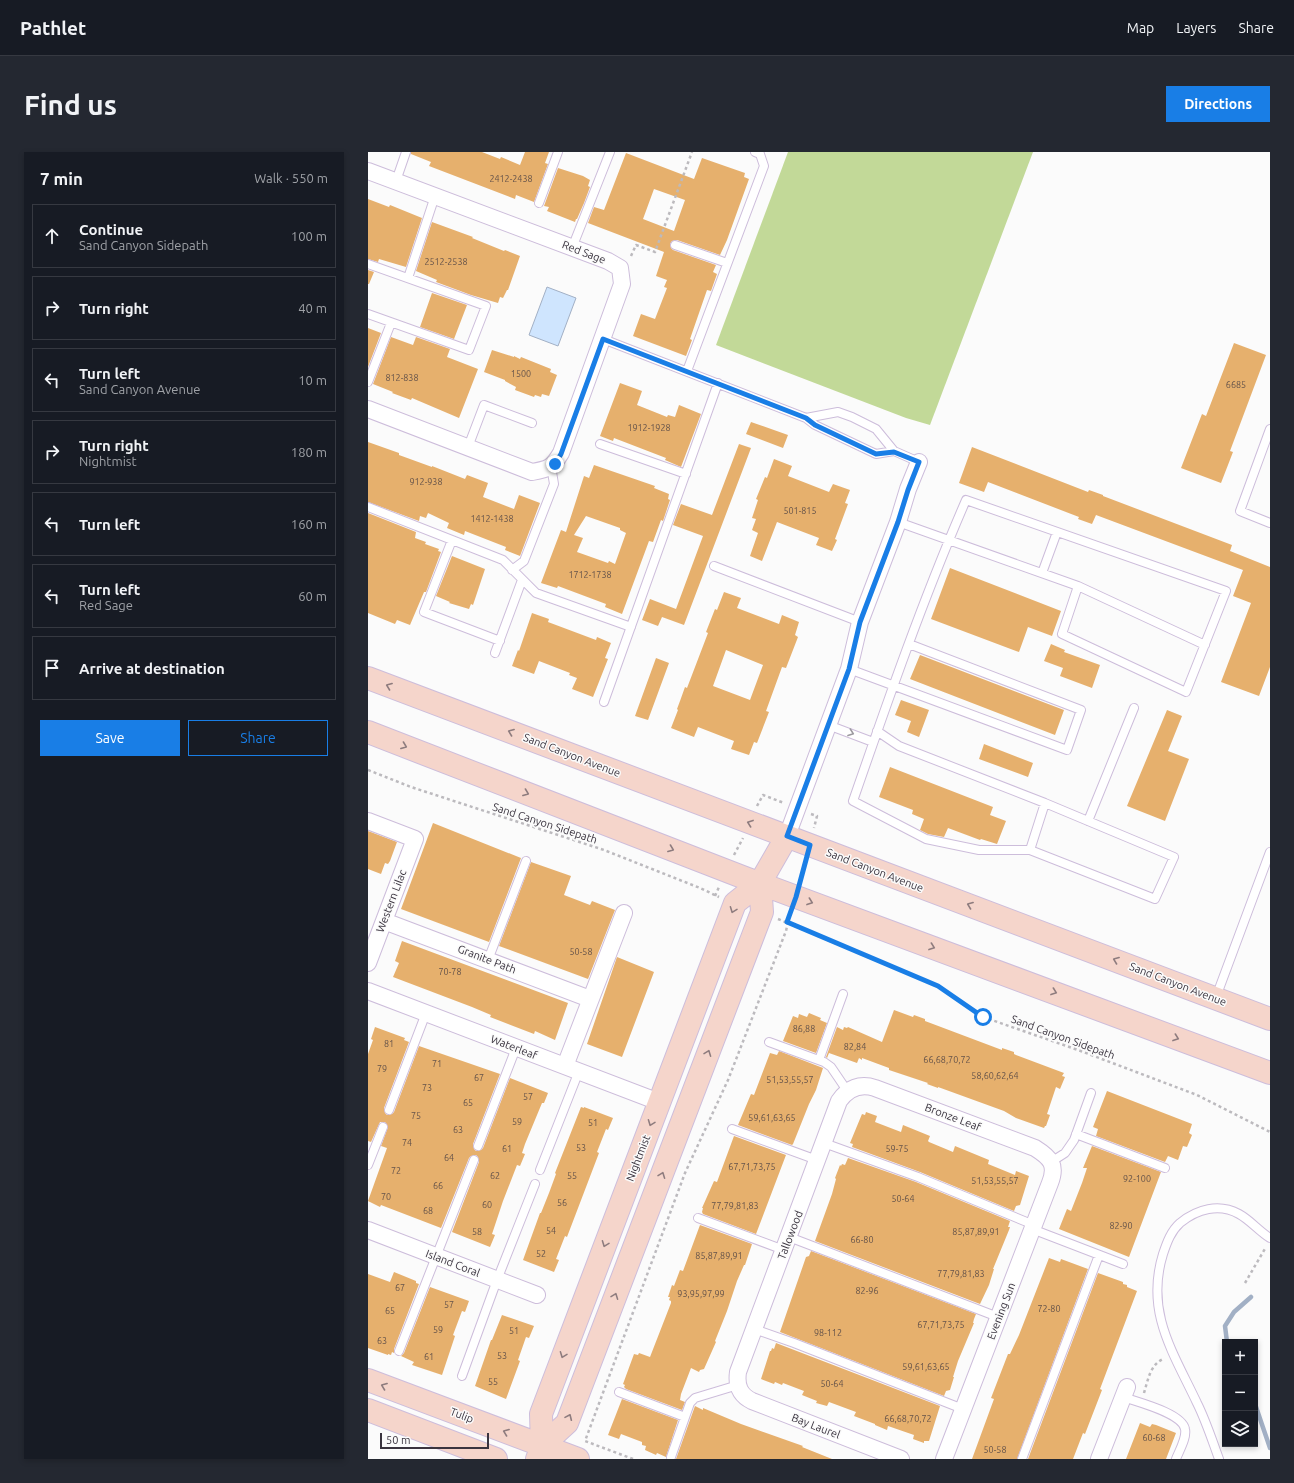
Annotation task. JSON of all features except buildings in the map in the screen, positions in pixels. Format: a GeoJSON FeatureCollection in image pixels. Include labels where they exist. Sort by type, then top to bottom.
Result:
{"type":"FeatureCollection","features":[{"type":"Feature","properties":{"kind":"main road","name":"Sand Canyon Avenue"},"geometry":{"type":"LineString","coordinates":[[368,678],[1270,1018]]}},
{"type":"Feature","properties":{"kind":"main road"},"geometry":{"type":"LineString","coordinates":[[368,732],[796,897],[1270,1073]]}},
{"type":"Feature","properties":{"kind":"main road","name":"Nightmist"},"geometry":{"type":"LineString","coordinates":[[540,1452],[541,1414],[735,903],[760,883],[787,836]]}},
{"type":"Feature","properties":{"kind":"main road"},"geometry":{"type":"LineString","coordinates":[[540,1452],[567,1423],[762,912],[760,883]]}},
{"type":"Feature","properties":{"kind":"main road","name":"Tulip"},"geometry":{"type":"LineString","coordinates":[[368,1380],[540,1452],[578,1459]]}},
{"type":"Feature","properties":{"kind":"main road"},"geometry":{"type":"LineString","coordinates":[[368,1410],[496,1459]]}},
{"type":"Feature","properties":{"kind":"street","name":"Red Sage"},"geometry":{"type":"LineString","coordinates":[[368,171],[608,261],[620,268],[622,284],[603,339],[561,454],[555,464],[551,466]]}},
{"type":"Feature","properties":{"kind":"street"},"geometry":{"type":"LineString","coordinates":[[368,409],[532,472],[544,470],[551,466]]}},
{"type":"Feature","properties":{"kind":"street","name":"Nightmist"},"geometry":{"type":"LineString","coordinates":[[787,836],[849,669],[860,622],[919,462]]}},
{"type":"Feature","properties":{"kind":"street","name":"Western Lilac"},"geometry":{"type":"LineString","coordinates":[[368,821],[415,839],[368,964]]}},
{"type":"Feature","properties":{"kind":"street"},"geometry":{"type":"LineString","coordinates":[[572,1069],[590,999],[624,913]]}},
{"type":"Feature","properties":{"kind":"street","name":"Granite Path"},"geometry":{"type":"LineString","coordinates":[[384,920],[590,999]]}},
{"type":"Feature","properties":{"kind":"street","name":"Waterleaf"},"geometry":{"type":"LineString","coordinates":[[368,991],[659,1102]]}},
{"type":"Feature","properties":{"kind":"street","name":"Bronze Leaf"},"geometry":{"type":"LineString","coordinates":[[850,1090],[859,1086],[874,1088],[1035,1148],[1045,1155],[1051,1162]]}},
{"type":"Feature","properties":{"kind":"street","name":"Tallowood"},"geometry":{"type":"LineString","coordinates":[[738,1385],[738,1372],[840,1100],[850,1090]]}},
{"type":"Feature","properties":{"kind":"street","name":"Evening Sun"},"geometry":{"type":"LineString","coordinates":[[944,1459],[1052,1178],[1053,1170],[1051,1162]]}},
{"type":"Feature","properties":{"kind":"street","name":"Island Coral"},"geometry":{"type":"LineString","coordinates":[[368,1230],[537,1295]]}},
{"type":"Feature","properties":{"kind":"street","name":"Bay Laurel"},"geometry":{"type":"LineString","coordinates":[[738,1385],[742,1394],[752,1401],[901,1459]]}},
{"type":"Feature","properties":{"kind":"street"},"geometry":{"type":"LineString","coordinates":[[1099,1459],[1125,1392]]}},
{"type":"Feature","properties":{"kind":"lane"},"geometry":{"type":"LineString","coordinates":[[396,181],[406,152]]}},
{"type":"Feature","properties":{"kind":"lane"},"geometry":{"type":"LineString","coordinates":[[540,202],[558,152]]}},
{"type":"Feature","properties":{"kind":"lane"},"geometry":{"type":"LineString","coordinates":[[572,248],[610,152]]}},
{"type":"Feature","properties":{"kind":"lane"},"geometry":{"type":"LineString","coordinates":[[687,371],[764,166],[760,154],[755,152]]}},
{"type":"Feature","properties":{"kind":"lane"},"geometry":{"type":"LineString","coordinates":[[408,278],[435,196]]}},
{"type":"Feature","properties":{"kind":"lane"},"geometry":{"type":"LineString","coordinates":[[674,245],[727,263]]}},
{"type":"Feature","properties":{"kind":"lane"},"geometry":{"type":"LineString","coordinates":[[368,264],[486,306],[469,350],[368,314]]}},
{"type":"Feature","properties":{"kind":"lane"},"geometry":{"type":"LineString","coordinates":[[368,382],[391,323]]}},
{"type":"Feature","properties":{"kind":"lane"},"geometry":{"type":"LineString","coordinates":[[603,339],[806,418],[815,425],[876,454],[894,452],[919,462]]}},
{"type":"Feature","properties":{"kind":"lane"},"geometry":{"type":"LineString","coordinates":[[604,702],[718,383]]}},
{"type":"Feature","properties":{"kind":"lane"},"geometry":{"type":"LineString","coordinates":[[468,447],[484,405],[532,423]]}},
{"type":"Feature","properties":{"kind":"lane"},"geometry":{"type":"LineString","coordinates":[[806,418],[838,412],[852,417],[876,429],[894,452]]}},
{"type":"Feature","properties":{"kind":"lane"},"geometry":{"type":"LineString","coordinates":[[1270,430],[1240,511],[1270,523]]}},
{"type":"Feature","properties":{"kind":"lane"},"geometry":{"type":"LineString","coordinates":[[600,444],[686,474]]}},
{"type":"Feature","properties":{"kind":"lane"},"geometry":{"type":"LineString","coordinates":[[512,570],[524,561],[554,484],[551,466]]}},
{"type":"Feature","properties":{"kind":"lane"},"geometry":{"type":"LineString","coordinates":[[877,731],[899,746],[1045,803],[1174,857],[1155,899],[1030,850],[979,850],[926,839],[853,801],[874,742],[877,731],[893,685],[948,540],[966,500],[1226,592],[1186,692],[1062,634],[1078,586]]}},
{"type":"Feature","properties":{"kind":"lane"},"geometry":{"type":"LineString","coordinates":[[368,507],[503,560],[536,593],[631,627]]}},
{"type":"Feature","properties":{"kind":"lane"},"geometry":{"type":"LineString","coordinates":[[898,522],[1078,586],[1205,645]]}},
{"type":"Feature","properties":{"kind":"lane"},"geometry":{"type":"LineString","coordinates":[[1042,573],[1057,532]]}},
{"type":"Feature","properties":{"kind":"lane"},"geometry":{"type":"LineString","coordinates":[[452,540],[424,612],[500,641]]}},
{"type":"Feature","properties":{"kind":"lane"},"geometry":{"type":"LineString","coordinates":[[714,566],[860,622]]}},
{"type":"Feature","properties":{"kind":"lane"},"geometry":{"type":"LineString","coordinates":[[495,653],[522,580]]}},
{"type":"Feature","properties":{"kind":"lane"},"geometry":{"type":"LineString","coordinates":[[849,669],[1067,750],[1082,710],[909,644]]}},
{"type":"Feature","properties":{"kind":"lane"},"geometry":{"type":"LineString","coordinates":[[1088,821],[1134,708]]}},
{"type":"Feature","properties":{"kind":"lane"},"geometry":{"type":"LineString","coordinates":[[828,725],[874,742]]}},
{"type":"Feature","properties":{"kind":"lane"},"geometry":{"type":"LineString","coordinates":[[1030,850],[1045,803]]}},
{"type":"Feature","properties":{"kind":"lane"},"geometry":{"type":"LineString","coordinates":[[1216,998],[1270,852]]}},
{"type":"Feature","properties":{"kind":"lane"},"geometry":{"type":"LineString","coordinates":[[488,960],[526,861]]}},
{"type":"Feature","properties":{"kind":"lane"},"geometry":{"type":"LineString","coordinates":[[819,1060],[843,994]]}},
{"type":"Feature","properties":{"kind":"lane"},"geometry":{"type":"LineString","coordinates":[[389,1110],[426,1013]]}},
{"type":"Feature","properties":{"kind":"lane"},"geometry":{"type":"LineString","coordinates":[[769,1042],[819,1060],[831,1066],[850,1090]]}},
{"type":"Feature","properties":{"kind":"lane"},"geometry":{"type":"LineString","coordinates":[[478,1146],[516,1048]]}},
{"type":"Feature","properties":{"kind":"lane"},"geometry":{"type":"LineString","coordinates":[[540,1170],[572,1069]]}},
{"type":"Feature","properties":{"kind":"lane"},"geometry":{"type":"LineString","coordinates":[[1051,1162],[1065,1153],[1076,1134],[1091,1093]]}},
{"type":"Feature","properties":{"kind":"lane"},"geometry":{"type":"LineString","coordinates":[[368,1165],[383,1127]]}},
{"type":"Feature","properties":{"kind":"lane"},"geometry":{"type":"LineString","coordinates":[[732,1129],[818,1160]]}},
{"type":"Feature","properties":{"kind":"lane"},"geometry":{"type":"LineString","coordinates":[[1076,1134],[1166,1168]]}},
{"type":"Feature","properties":{"kind":"lane"},"geometry":{"type":"LineString","coordinates":[[824,1143],[918,1177],[1123,1264]]}},
{"type":"Feature","properties":{"kind":"lane"},"geometry":{"type":"LineString","coordinates":[[399,1351],[474,1160]]}},
{"type":"Feature","properties":{"kind":"lane"},"geometry":{"type":"LineString","coordinates":[[462,1376],[497,1280],[535,1184]]}},
{"type":"Feature","properties":{"kind":"lane"},"geometry":{"type":"LineString","coordinates":[[1219,1459],[1198,1404],[1173,1354],[1161,1323],[1158,1306],[1158,1283],[1161,1261],[1167,1242],[1174,1228],[1186,1218],[1197,1212],[1212,1208],[1228,1209],[1240,1214],[1270,1240]]}},
{"type":"Feature","properties":{"kind":"lane"},"geometry":{"type":"LineString","coordinates":[[698,1218],[786,1243],[998,1317]]}},
{"type":"Feature","properties":{"kind":"lane"},"geometry":{"type":"LineString","coordinates":[[1022,1459],[1099,1255]]}},
{"type":"Feature","properties":{"kind":"lane"},"geometry":{"type":"LineString","coordinates":[[754,1329],[794,1343],[963,1410]]}},
{"type":"Feature","properties":{"kind":"lane"},"geometry":{"type":"LineString","coordinates":[[671,1457],[690,1403],[695,1398],[738,1385]]}},
{"type":"Feature","properties":{"kind":"lane"},"geometry":{"type":"LineString","coordinates":[[619,1392],[685,1417]]}},
{"type":"Feature","properties":{"kind":"lane"},"geometry":{"type":"LineString","coordinates":[[1125,1392],[1140,1403],[1172,1414],[1181,1421],[1185,1429],[1184,1438],[1176,1459]]}},
{"type":"Feature","properties":{"kind":"path"},"geometry":{"type":"LineString","coordinates":[[631,256],[636,245],[655,252],[692,152]]}},
{"type":"Feature","properties":{"kind":"path","name":"Sand Canyon Sidepath"},"geometry":{"type":"LineString","coordinates":[[368,770],[411,787],[604,850],[700,888],[715,896]]}},
{"type":"Feature","properties":{"kind":"path"},"geometry":{"type":"LineString","coordinates":[[633,1459],[585,1441],[685,1173],[728,1080],[786,932],[787,922],[796,897],[817,816]]}},
{"type":"Feature","properties":{"kind":"path","name":"Sand Canyon Sidepath"},"geometry":{"type":"LineString","coordinates":[[787,922],[938,986],[983,1017],[1078,1050],[1196,1095],[1270,1132]]}},
{"type":"Feature","properties":{"kind":"path"},"geometry":{"type":"LineString","coordinates":[[1245,1283],[1270,1240]]}},
{"type":"Feature","properties":{"kind":"path"},"geometry":{"type":"LineString","coordinates":[[1140,1403],[1153,1367],[1156,1363],[1173,1354]]}},
{"type":"Feature","properties":{"kind":"green space"},"geometry":{"type":"Polygon","coordinates":[[[788,152],[1033,152],[930,425],[906,418],[716,345],[788,152]]]}},
{"type":"Feature","properties":{"kind":"water"},"geometry":{"type":"Polygon","coordinates":[[[547,287],[576,298],[558,346],[529,335],[547,287]]]}},
{"type":"Feature","properties":{"kind":"waterway"},"geometry":{"type":"LineString","coordinates":[[1227,1339],[1225,1326],[1234,1312],[1251,1297]]}},
{"type":"Feature","properties":{"kind":"waterway"},"geometry":{"type":"LineString","coordinates":[[1257,1411],[1270,1448]]}},
{"type":"Feature","properties":{"kind":"route"},"geometry":{"type":"LineString","coordinates":[[555,464],[561,454],[603,339],[806,418],[815,425],[876,454],[894,452],[919,462],[860,622],[849,669],[787,836],[810,845],[796,897],[787,922],[797,928],[938,986],[983,1017]]}}]}
